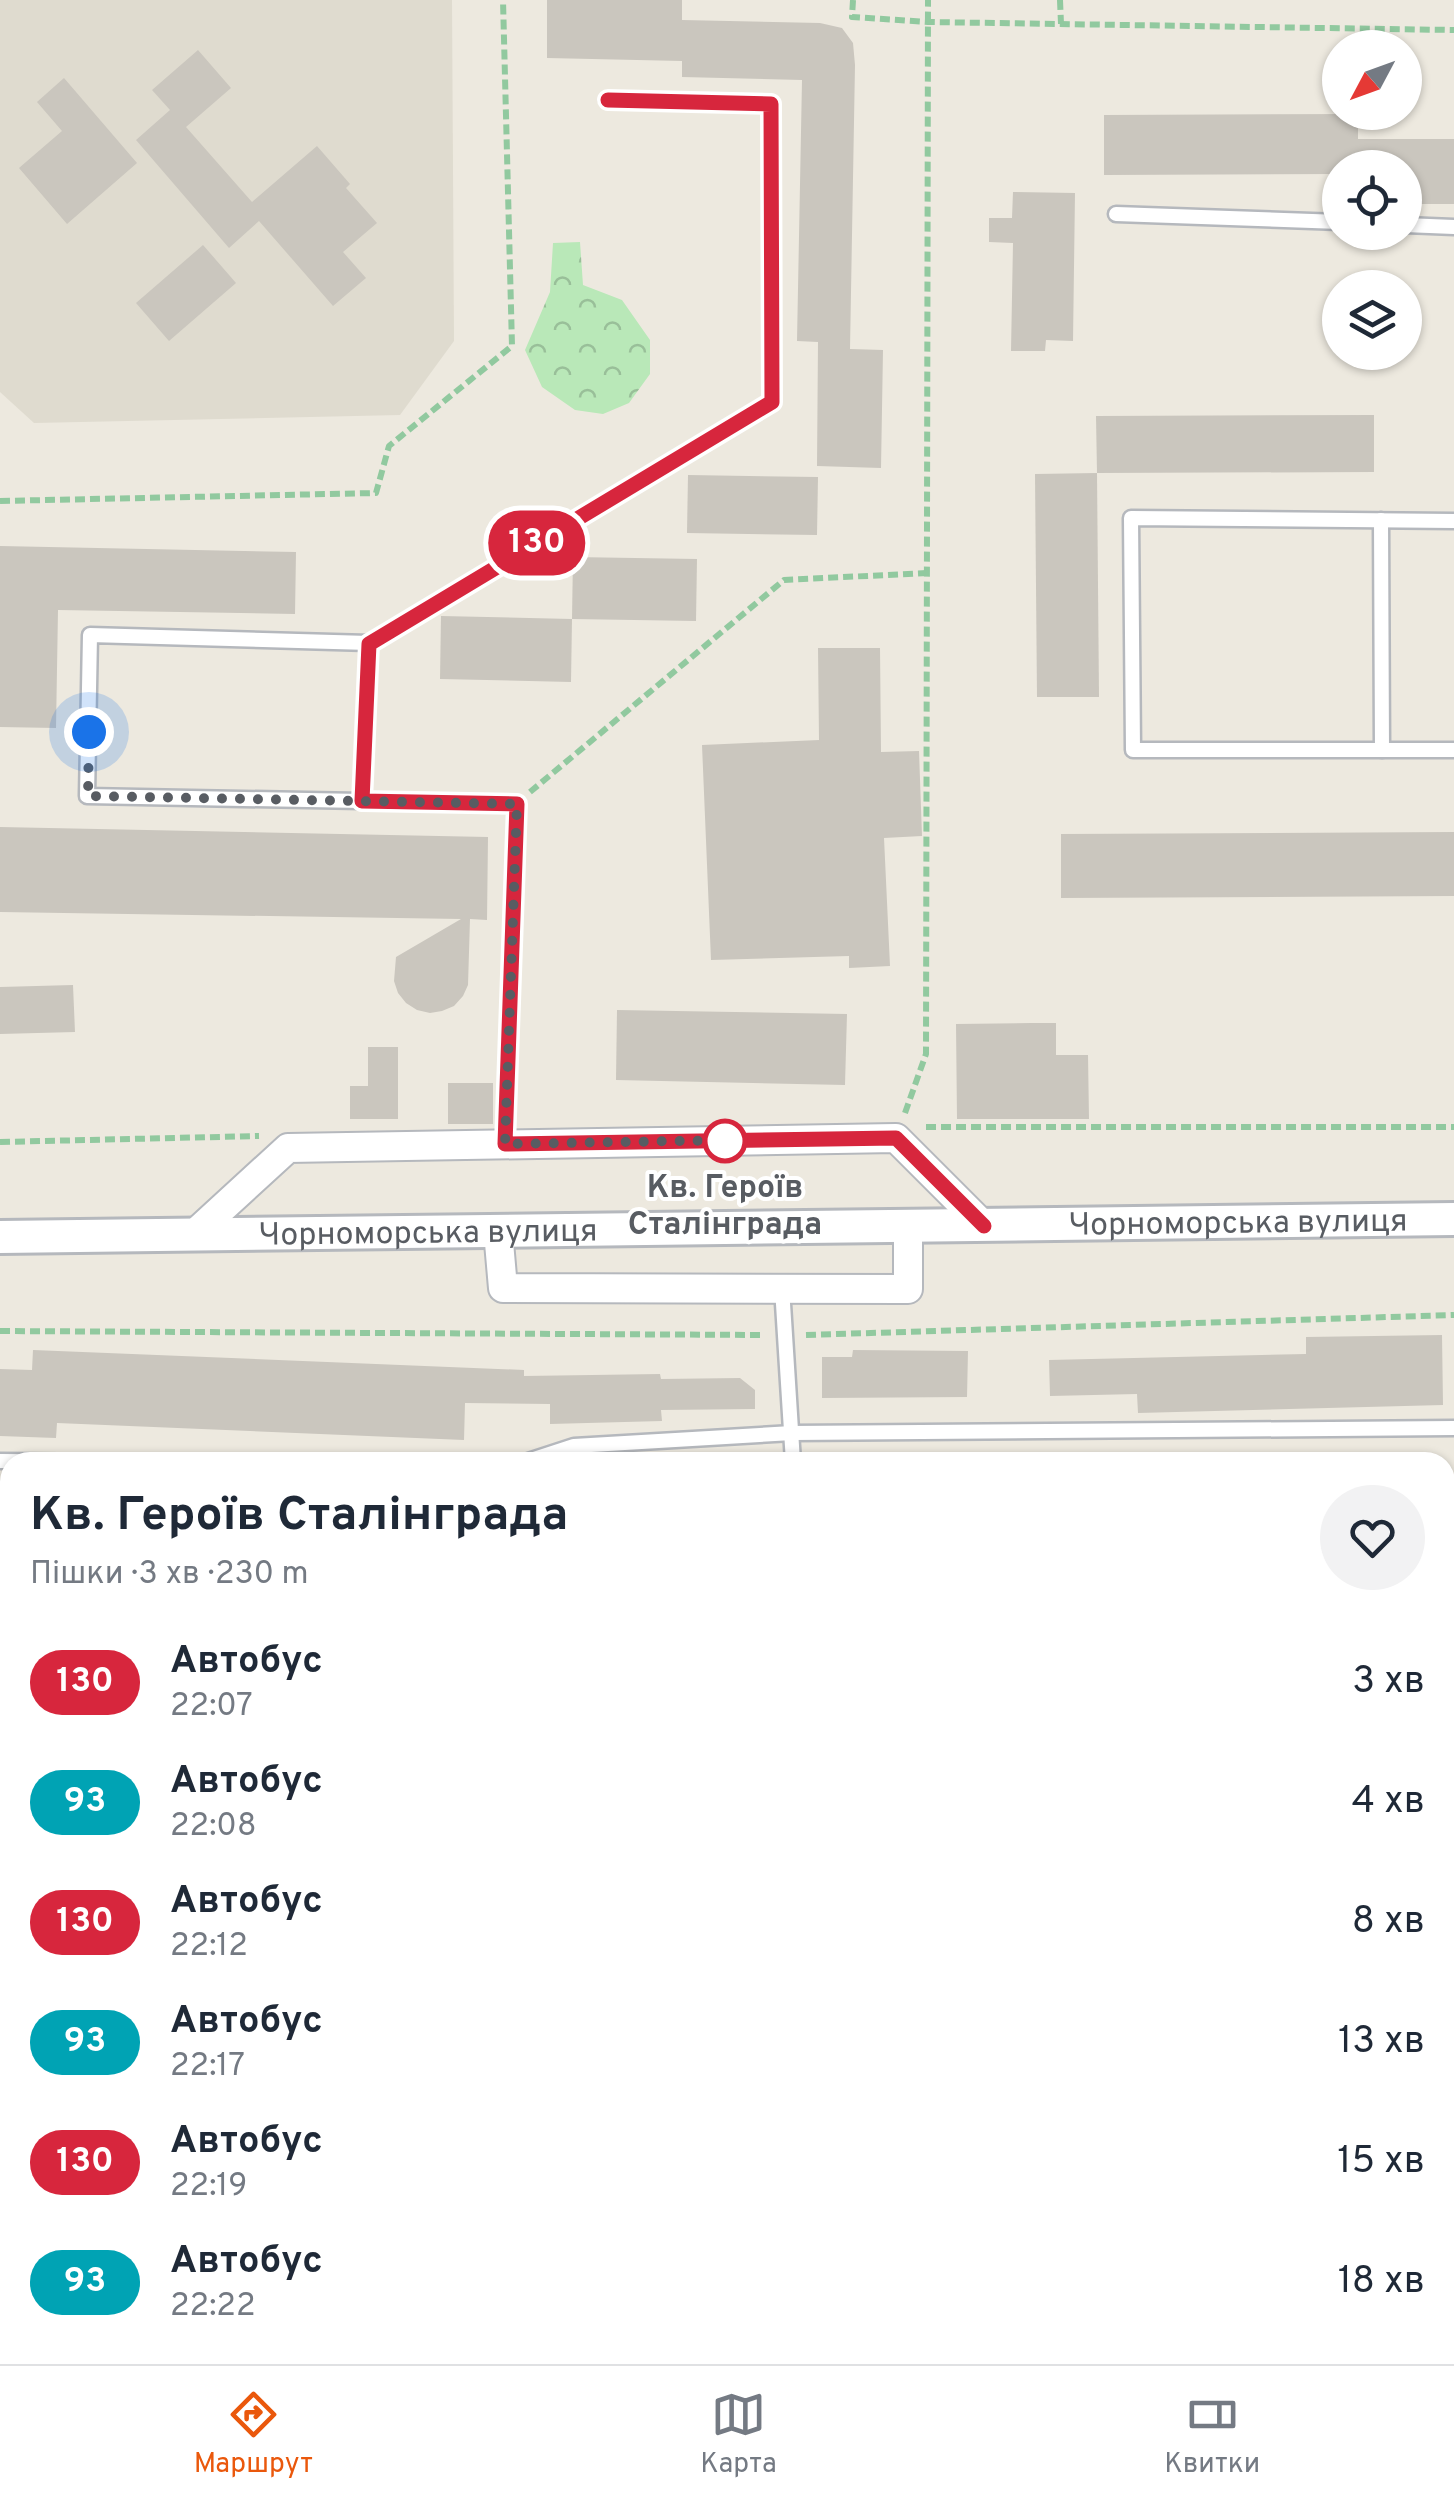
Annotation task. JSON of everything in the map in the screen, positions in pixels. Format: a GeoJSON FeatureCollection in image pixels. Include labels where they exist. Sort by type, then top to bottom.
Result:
{"type":"FeatureCollection","features":[{"type":"Feature","properties":{"kind":"street"},"geometry":{"type":"LineString","coordinates":[[193,1235],[288,1148],[896,1138],[984,1226]]}},
{"type":"Feature","properties":{"kind":"street","name":"Чорноморська вулиця"},"geometry":{"type":"LineString","coordinates":[[0,1237],[1454,1220]]}},
{"type":"Feature","properties":{"kind":"street"},"geometry":{"type":"LineString","coordinates":[[498,1231],[503,1288],[908,1289],[908,1227]]}},
{"type":"Feature","properties":{"kind":"lane"},"geometry":{"type":"LineString","coordinates":[[505,1144],[517,804],[88,796],[90,636],[369,644],[772,402],[771,104],[608,100]]}},
{"type":"Feature","properties":{"kind":"lane"},"geometry":{"type":"LineString","coordinates":[[1116,214],[1322,221]]}},
{"type":"Feature","properties":{"kind":"lane"},"geometry":{"type":"LineString","coordinates":[[1422,226],[1454,227]]}},
{"type":"Feature","properties":{"kind":"lane"},"geometry":{"type":"LineString","coordinates":[[1454,521],[1131,518],[1134,750],[1454,750]]}},
{"type":"Feature","properties":{"kind":"lane"},"geometry":{"type":"LineString","coordinates":[[1381,520],[1382,750]]}},
{"type":"Feature","properties":{"kind":"lane"},"geometry":{"type":"LineString","coordinates":[[362,801],[369,644]]}},
{"type":"Feature","properties":{"kind":"lane"},"geometry":{"type":"LineString","coordinates":[[782,1288],[793,1452]]}},
{"type":"Feature","properties":{"kind":"lane"},"geometry":{"type":"LineString","coordinates":[[556,1452],[574,1446],[792,1433],[1454,1428]]}},
{"type":"Feature","properties":{"kind":"path"},"geometry":{"type":"LineString","coordinates":[[0,501],[376,494],[388,446],[512,346],[504,0]]}},
{"type":"Feature","properties":{"kind":"path"},"geometry":{"type":"LineString","coordinates":[[854,0],[852,18],[928,22],[1454,30]]}},
{"type":"Feature","properties":{"kind":"path"},"geometry":{"type":"LineString","coordinates":[[896,1138],[926,1054],[928,0]]}},
{"type":"Feature","properties":{"kind":"path"},"geometry":{"type":"LineString","coordinates":[[1060,0],[1060,24]]}},
{"type":"Feature","properties":{"kind":"path"},"geometry":{"type":"LineString","coordinates":[[517,804],[784,580],[927,572]]}},
{"type":"Feature","properties":{"kind":"path"},"geometry":{"type":"LineString","coordinates":[[0,1330],[785,1335],[1454,1315]]}},
{"type":"Feature","properties":{"kind":"shaded area"},"geometry":{"type":"Polygon","coordinates":[[[0,0],[452,0],[454,341],[400,415],[34,423],[0,392],[0,0]]]}},
{"type":"Feature","properties":{"kind":"green space"},"geometry":{"type":"Polygon","coordinates":[[[580,242],[583,285],[622,300],[650,340],[650,374],[629,403],[603,414],[575,410],[542,387],[525,350],[550,292],[553,243],[580,242]]]}},
{"type":"Feature","properties":{"kind":"building"},"geometry":{"type":"Polygon","coordinates":[[[547,0],[682,0],[682,20],[820,23],[842,28],[853,43],[850,349],[883,350],[881,468],[817,466],[818,342],[797,341],[802,80],[682,77],[682,61],[547,58],[547,0]]]}},
{"type":"Feature","properties":{"kind":"building"},"geometry":{"type":"Polygon","coordinates":[[[198,50],[231,88],[186,127],[252,202],[317,146],[377,223],[343,252],[366,278],[333,306],[259,221],[229,248],[136,140],[170,110],[152,90],[198,50]]]}},
{"type":"Feature","properties":{"kind":"building"},"geometry":{"type":"Polygon","coordinates":[[[64,78],[137,163],[67,224],[19,168],[62,131],[37,102],[64,78]]]}},
{"type":"Feature","properties":{"kind":"building"},"geometry":{"type":"Polygon","coordinates":[[[1322,114],[1322,130],[1358,130],[1358,139],[1454,139],[1454,204],[1422,204],[1422,150],[1322,150],[1322,174],[1104,175],[1104,115],[1322,114]]]}},
{"type":"Feature","properties":{"kind":"building"},"geometry":{"type":"Polygon","coordinates":[[[1013,192],[1075,193],[1073,341],[1046,340],[1045,351],[1011,351],[1013,243],[989,242],[989,218],[1012,218],[1013,192]]]}},
{"type":"Feature","properties":{"kind":"building"},"geometry":{"type":"Polygon","coordinates":[[[203,245],[236,283],[169,341],[136,303],[203,245]]]}},
{"type":"Feature","properties":{"kind":"building"},"geometry":{"type":"Polygon","coordinates":[[[1374,415],[1374,472],[1097,473],[1096,416],[1374,415]]]}},
{"type":"Feature","properties":{"kind":"building"},"geometry":{"type":"Polygon","coordinates":[[[1097,473],[1099,697],[1037,697],[1035,474],[1097,473]]]}},
{"type":"Feature","properties":{"kind":"building"},"geometry":{"type":"Polygon","coordinates":[[[688,475],[818,477],[817,535],[687,533],[688,475]]]}},
{"type":"Feature","properties":{"kind":"building"},"geometry":{"type":"Polygon","coordinates":[[[0,546],[296,552],[295,614],[58,610],[56,728],[0,727],[0,546]]]}},
{"type":"Feature","properties":{"kind":"building"},"geometry":{"type":"Polygon","coordinates":[[[573,557],[697,559],[696,621],[572,619],[573,557]]]}},
{"type":"Feature","properties":{"kind":"building"},"geometry":{"type":"Polygon","coordinates":[[[441,616],[572,619],[571,682],[440,679],[441,616]]]}},
{"type":"Feature","properties":{"kind":"building"},"geometry":{"type":"Polygon","coordinates":[[[818,648],[880,648],[881,752],[919,751],[922,836],[884,838],[890,966],[849,968],[849,956],[711,960],[702,745],[819,740],[818,648]]]}},
{"type":"Feature","properties":{"kind":"building"},"geometry":{"type":"Polygon","coordinates":[[[0,827],[488,837],[487,920],[470,919],[468,985],[463,996],[454,1006],[430,1013],[417,1010],[398,993],[394,981],[396,957],[461,919],[0,912],[0,827]]]}},
{"type":"Feature","properties":{"kind":"building"},"geometry":{"type":"Polygon","coordinates":[[[1454,832],[1454,896],[1061,898],[1061,834],[1454,832]]]}},
{"type":"Feature","properties":{"kind":"building"},"geometry":{"type":"Polygon","coordinates":[[[73,985],[75,1032],[0,1034],[0,987],[73,985]]]}},
{"type":"Feature","properties":{"kind":"building"},"geometry":{"type":"Polygon","coordinates":[[[617,1010],[847,1014],[845,1085],[616,1080],[617,1010]]]}},
{"type":"Feature","properties":{"kind":"building"},"geometry":{"type":"Polygon","coordinates":[[[1056,1023],[1056,1055],[1088,1055],[1089,1119],[957,1119],[956,1024],[1056,1023]]]}},
{"type":"Feature","properties":{"kind":"building"},"geometry":{"type":"Polygon","coordinates":[[[368,1047],[398,1047],[398,1119],[350,1119],[350,1086],[368,1086],[368,1047]]]}},
{"type":"Feature","properties":{"kind":"building"},"geometry":{"type":"Polygon","coordinates":[[[448,1083],[493,1083],[493,1124],[448,1124],[448,1083]]]}},
{"type":"Feature","properties":{"kind":"building"},"geometry":{"type":"Polygon","coordinates":[[[1442,1335],[1443,1405],[1138,1413],[1137,1394],[1050,1396],[1049,1360],[1306,1354],[1306,1337],[1442,1335]]]}},
{"type":"Feature","properties":{"kind":"building"},"geometry":{"type":"Polygon","coordinates":[[[33,1350],[524,1370],[524,1376],[660,1374],[661,1379],[740,1378],[755,1390],[755,1409],[661,1410],[662,1421],[550,1424],[550,1404],[465,1403],[464,1440],[57,1423],[56,1438],[0,1436],[0,1369],[32,1370],[33,1350]]]}},
{"type":"Feature","properties":{"kind":"building"},"geometry":{"type":"Polygon","coordinates":[[[853,1350],[968,1351],[967,1397],[822,1398],[822,1357],[852,1357],[853,1350]]]}},
{"type":"Feature","properties":{"kind":"bus line","name":"130"},"geometry":{"type":"LineString","coordinates":[[608,100],[771,104],[772,402],[369,644],[362,801],[517,804],[505,1144],[896,1138],[984,1226]]}},
{"type":"Feature","properties":{"kind":"place","name":"Кв. Героїв Сталінграда"},"geometry":{"type":"Point","coordinates":[725,1141]}},
{"type":"Feature","properties":{"kind":"route"},"geometry":{"type":"LineString","coordinates":[[89,732],[88,796],[517,804],[505,1144],[740,1140],[725,1141]]}}]}
